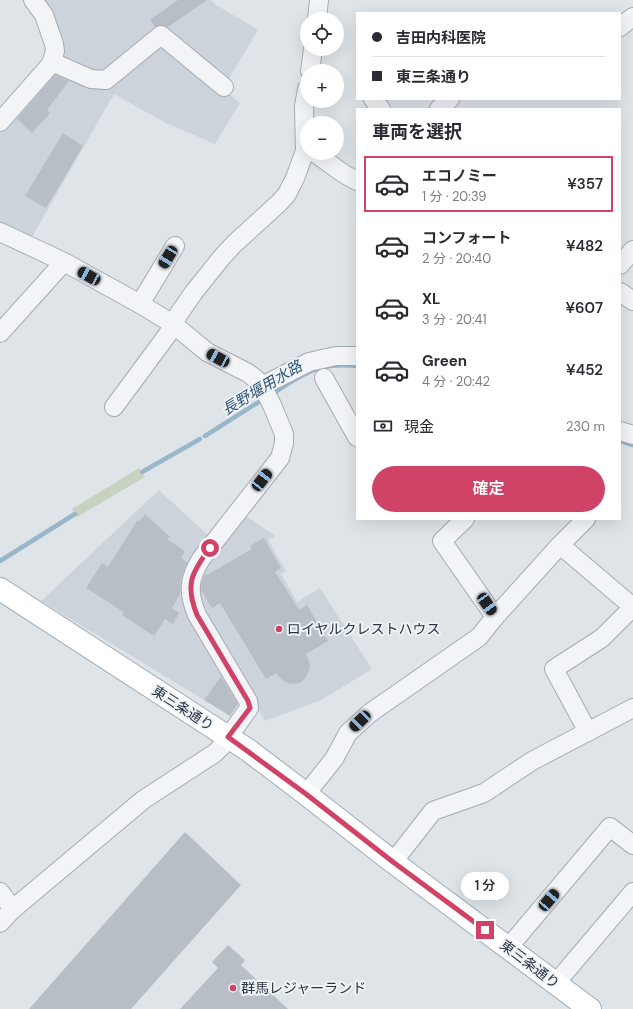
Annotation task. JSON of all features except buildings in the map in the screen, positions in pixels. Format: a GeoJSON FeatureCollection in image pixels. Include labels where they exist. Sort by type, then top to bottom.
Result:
{"type":"FeatureCollection","features":[{"type":"Feature","properties":{"kind":"main road","name":"東三条通り"},"geometry":{"type":"LineString","coordinates":[[0,589],[228,737],[306,794],[393,862],[590,1009]]}},
{"type":"Feature","properties":{"kind":"street"},"geometry":{"type":"LineString","coordinates":[[0,122],[52,62],[55,51],[44,15],[33,0]]}},
{"type":"Feature","properties":{"kind":"street"},"geometry":{"type":"LineString","coordinates":[[318,12],[319,0]]}},
{"type":"Feature","properties":{"kind":"street"},"geometry":{"type":"LineString","coordinates":[[621,26],[633,17]]}},
{"type":"Feature","properties":{"kind":"street"},"geometry":{"type":"LineString","coordinates":[[52,62],[91,79],[106,80],[161,35],[224,87]]}},
{"type":"Feature","properties":{"kind":"street"},"geometry":{"type":"LineString","coordinates":[[374,100],[380,108]]}},
{"type":"Feature","properties":{"kind":"street"},"geometry":{"type":"LineString","coordinates":[[440,108],[449,100]]}},
{"type":"Feature","properties":{"kind":"street"},"geometry":{"type":"LineString","coordinates":[[114,407],[168,334],[194,292],[234,244],[287,194],[305,160]]}},
{"type":"Feature","properties":{"kind":"street"},"geometry":{"type":"LineString","coordinates":[[322,160],[356,180]]}},
{"type":"Feature","properties":{"kind":"street"},"geometry":{"type":"LineString","coordinates":[[0,232],[64,262],[140,304],[174,324],[207,352],[248,373],[266,394],[284,434],[284,443],[280,458],[201,559],[194,571],[190,583],[192,603],[197,615],[248,701],[250,708],[215,753],[143,800],[120,818],[13,909],[0,923]]}},
{"type":"Feature","properties":{"kind":"street"},"geometry":{"type":"LineString","coordinates":[[140,304],[175,246]]}},
{"type":"Feature","properties":{"kind":"street"},"geometry":{"type":"LineString","coordinates":[[621,264],[633,250]]}},
{"type":"Feature","properties":{"kind":"street"},"geometry":{"type":"LineString","coordinates":[[0,333],[64,262]]}},
{"type":"Feature","properties":{"kind":"street"},"geometry":{"type":"LineString","coordinates":[[621,293],[633,301]]}},
{"type":"Feature","properties":{"kind":"street"},"geometry":{"type":"LineString","coordinates":[[266,394],[308,362],[336,356],[356,356]]}},
{"type":"Feature","properties":{"kind":"street"},"geometry":{"type":"LineString","coordinates":[[324,378],[356,435]]}},
{"type":"Feature","properties":{"kind":"street"},"geometry":{"type":"LineString","coordinates":[[621,431],[633,435]]}},
{"type":"Feature","properties":{"kind":"street"},"geometry":{"type":"LineString","coordinates":[[464,520],[442,541],[496,617]]}},
{"type":"Feature","properties":{"kind":"street"},"geometry":{"type":"LineString","coordinates":[[306,794],[334,759],[348,734],[360,721],[480,637],[560,544],[585,520]]}},
{"type":"Feature","properties":{"kind":"street"},"geometry":{"type":"LineString","coordinates":[[560,544],[632,607],[602,638],[554,669],[588,732]]}},
{"type":"Feature","properties":{"kind":"street"},"geometry":{"type":"LineString","coordinates":[[393,862],[432,811],[484,794],[532,761],[633,708]]}},
{"type":"Feature","properties":{"kind":"street"},"geometry":{"type":"LineString","coordinates":[[508,948],[610,827],[633,845]]}},
{"type":"Feature","properties":{"kind":"street"},"geometry":{"type":"LineString","coordinates":[[0,892],[13,909]]}},
{"type":"Feature","properties":{"kind":"street"},"geometry":{"type":"LineString","coordinates":[[556,984],[633,892]]}},
{"type":"Feature","properties":{"kind":"shaded area"},"geometry":{"type":"Polygon","coordinates":[[[35,0],[211,0],[213,3],[258,30],[223,89],[240,103],[215,144],[166,123],[114,94],[29,242],[0,228],[0,128],[55,67],[35,0]]]}},
{"type":"Feature","properties":{"kind":"shaded area"},"geometry":{"type":"Polygon","coordinates":[[[159,490],[212,539],[191,570],[224,671],[204,700],[41,601],[159,490]]]}},
{"type":"Feature","properties":{"kind":"shaded area"},"geometry":{"type":"Polygon","coordinates":[[[243,514],[275,536],[268,540],[286,571],[281,574],[297,602],[320,588],[372,669],[321,700],[265,721],[204,618],[197,573],[243,514]]]}},
{"type":"Feature","properties":{"kind":"green space"},"geometry":{"type":"Polygon","coordinates":[[[139,468],[145,477],[77,517],[72,509],[139,468]]]}},
{"type":"Feature","properties":{"kind":"waterway","name":"長野堰用水路"},"geometry":{"type":"LineString","coordinates":[[271,395],[296,379],[316,369],[344,365],[356,366]]}},
{"type":"Feature","properties":{"kind":"waterway","name":"長野堰用水路"},"geometry":{"type":"LineString","coordinates":[[205,436],[265,398]]}},
{"type":"Feature","properties":{"kind":"waterway","name":"長野堰用水路"},"geometry":{"type":"LineString","coordinates":[[142,472],[200,439]]}},
{"type":"Feature","properties":{"kind":"waterway","name":"長野堰用水路"},"geometry":{"type":"LineString","coordinates":[[621,441],[633,445]]}},
{"type":"Feature","properties":{"kind":"waterway","name":"長野堰用水路"},"geometry":{"type":"LineString","coordinates":[[0,561],[75,514]]}},
{"type":"Feature","properties":{"kind":"place","name":"ロイヤルクレストハウス"},"geometry":{"type":"Point","coordinates":[279,629]}},
{"type":"Feature","properties":{"kind":"place","name":"群馬レジャーランド"},"geometry":{"type":"Point","coordinates":[233,988]}},
{"type":"Feature","properties":{"kind":"route"},"geometry":{"type":"LineString","coordinates":[[210,548],[194,571],[190,583],[192,603],[197,615],[248,701],[250,708],[228,737],[248,750],[393,862],[485,930]]}}]}
